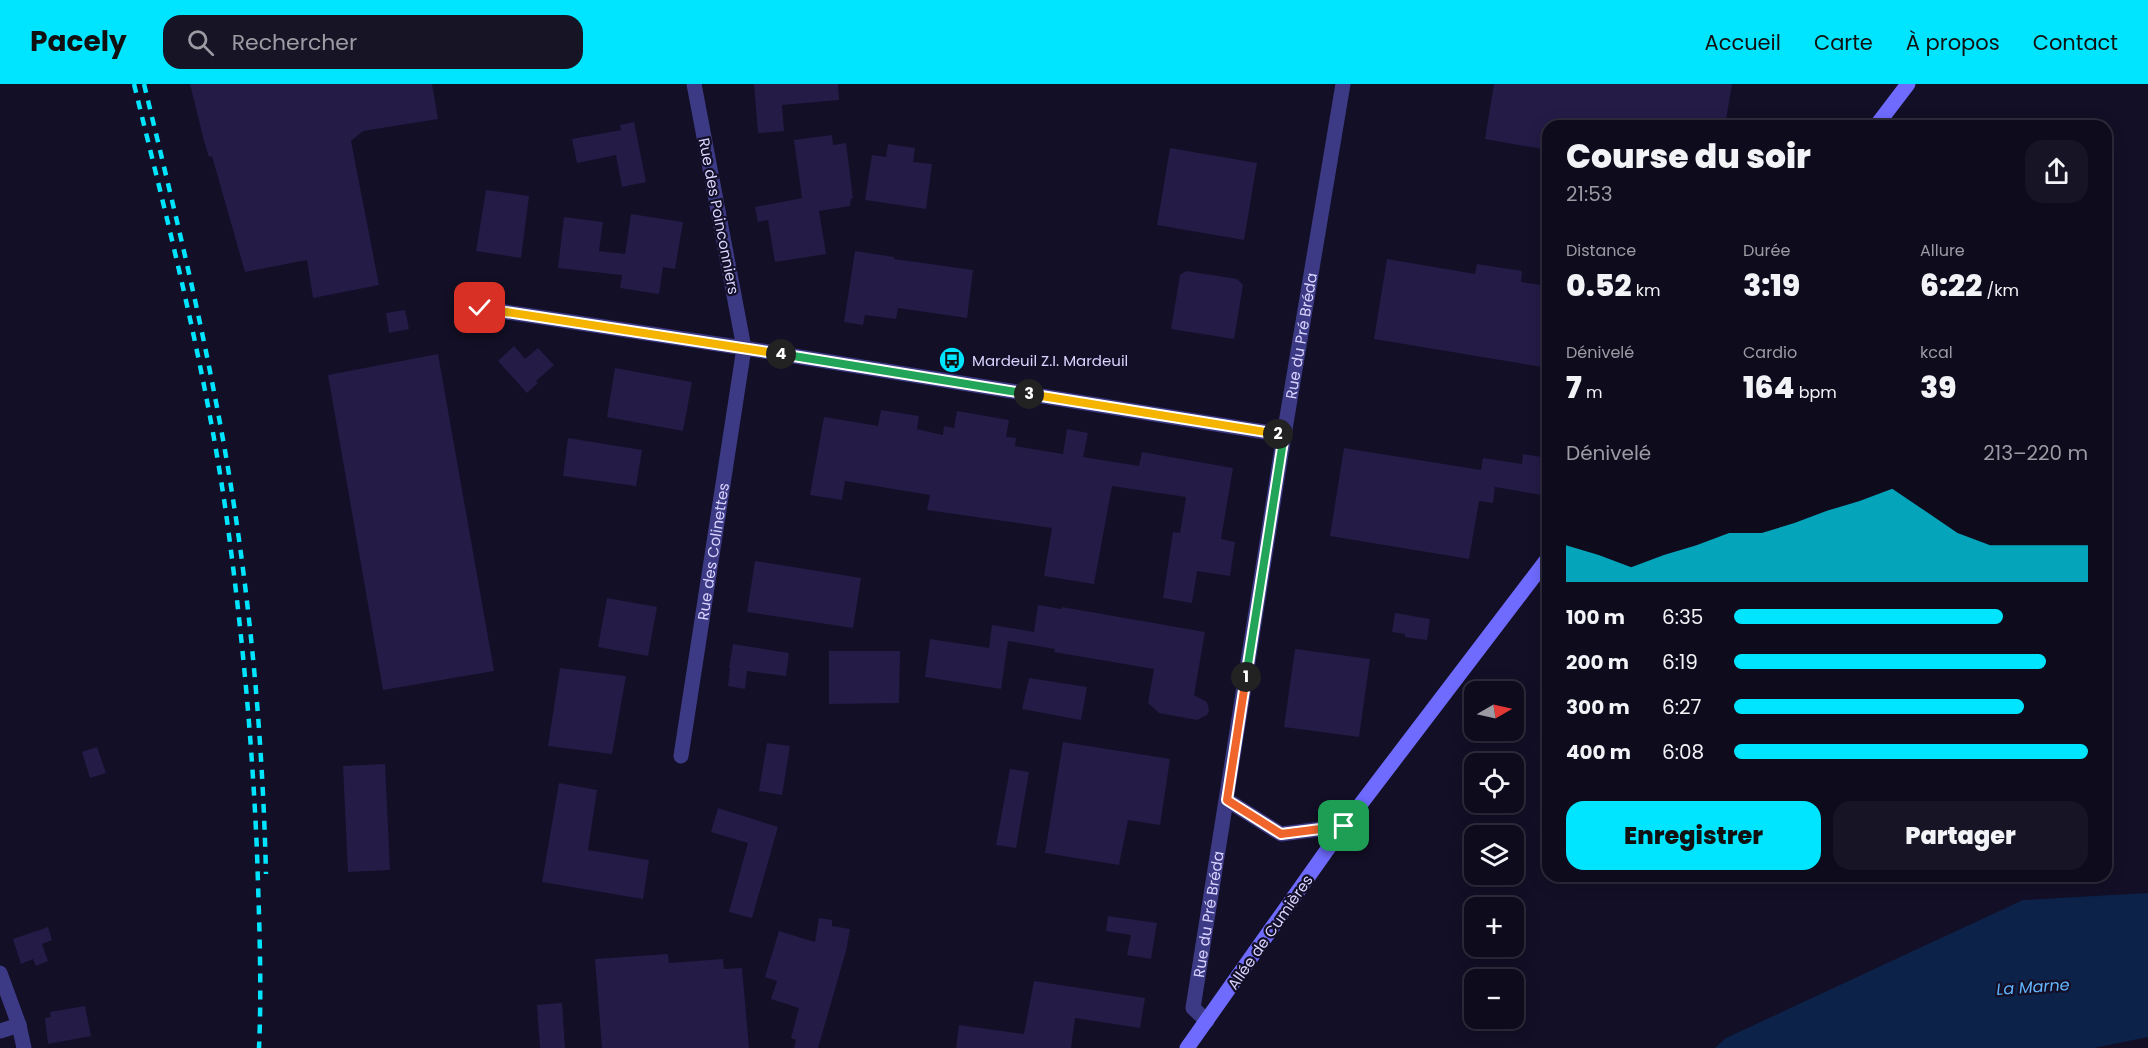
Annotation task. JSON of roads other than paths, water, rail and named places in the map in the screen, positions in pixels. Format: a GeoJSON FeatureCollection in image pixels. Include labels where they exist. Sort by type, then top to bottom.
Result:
{"type":"FeatureCollection","features":[{"type":"Feature","properties":{"kind":"main road"},"geometry":{"type":"LineString","coordinates":[[1881,120],[1908,84]]}},
{"type":"Feature","properties":{"kind":"main road","name":"Allée de Cumières"},"geometry":{"type":"LineString","coordinates":[[1187,1048],[1344,826],[1542,566]]}},
{"type":"Feature","properties":{"kind":"street","name":"Rue des Poinconniers"},"geometry":{"type":"LineString","coordinates":[[694,84],[744,348]]}},
{"type":"Feature","properties":{"kind":"street","name":"Rue du Pré Bréda"},"geometry":{"type":"LineString","coordinates":[[1207,1022],[1193,1008],[1284,435],[1343,84]]}},
{"type":"Feature","properties":{"kind":"street"},"geometry":{"type":"LineString","coordinates":[[480,308],[1284,435]]}},
{"type":"Feature","properties":{"kind":"street","name":"Rue des Colinettes"},"geometry":{"type":"LineString","coordinates":[[681,756],[744,348]]}},
{"type":"Feature","properties":{"kind":"street"},"geometry":{"type":"LineString","coordinates":[[1227,800],[1281,834],[1344,826]]}},
{"type":"Feature","properties":{"kind":"street"},"geometry":{"type":"LineString","coordinates":[[0,973],[19,1025],[24,1048]]}},
{"type":"Feature","properties":{"kind":"street"},"geometry":{"type":"LineString","coordinates":[[0,1031],[19,1025]]}},
{"type":"Feature","properties":{"kind":"water","name":"La Marne"},"geometry":{"type":"Polygon","coordinates":[[[2148,893],[2148,1037],[2094,1048],[1715,1048],[1726,1038],[2023,900],[2148,893]]]}},
{"type":"Feature","properties":{"kind":"railway"},"geometry":{"type":"LineString","coordinates":[[134,84],[196,346],[207,399],[231,549],[245,678],[255,809],[260,950],[259,1048]]}},
{"type":"Feature","properties":{"kind":"railway"},"geometry":{"type":"LineString","coordinates":[[144,84],[199,318],[226,456],[251,634],[261,754],[266,874]]}},
{"type":"Feature","properties":{"kind":"place","name":"Mardeuil Z.I. Mardeuil"},"geometry":{"type":"Point","coordinates":[952,360]}}]}
